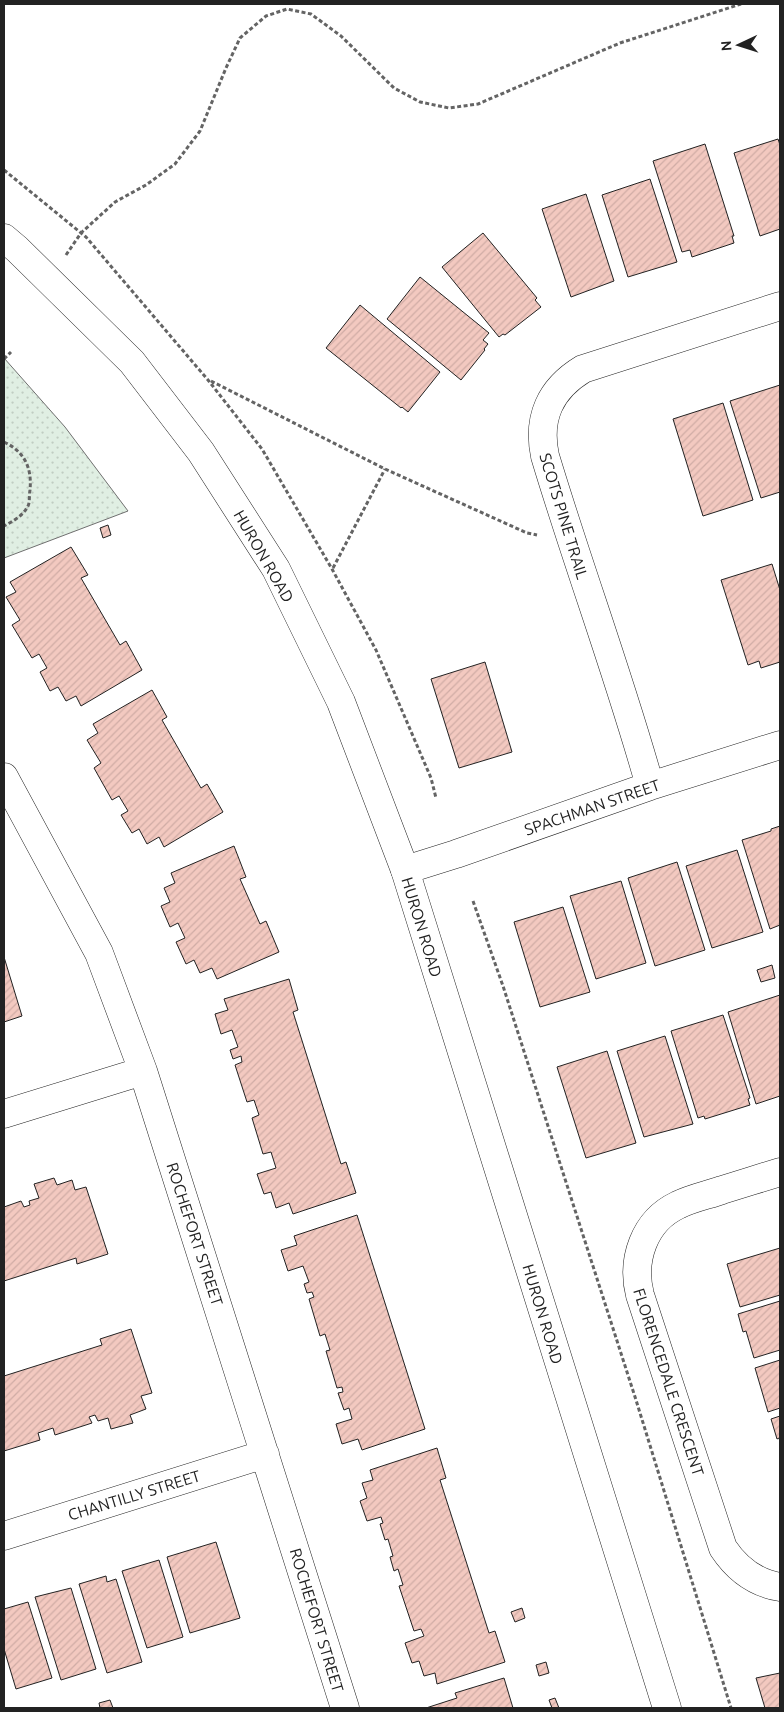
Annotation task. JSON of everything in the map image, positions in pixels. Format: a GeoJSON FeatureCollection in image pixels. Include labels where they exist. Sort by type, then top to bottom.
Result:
{"type":"FeatureCollection","features":[{"type":"Feature","properties":{"kind":"street","name":"HURON ROAD"},"geometry":{"type":"LineString","coordinates":[[4,238],[132,362],[200,452],[276,569],[341,702],[404,870],[667,1708]]}},
{"type":"Feature","properties":{"kind":"street","name":"SCOTS PINE TRAIL"},"geometry":{"type":"LineString","coordinates":[[650,786],[638,741],[570,539],[542,443],[544,418],[554,394],[562,384],[582,369],[780,306]]}},
{"type":"Feature","properties":{"kind":"street","name":"SPACHMAN STREET"},"geometry":{"type":"LineString","coordinates":[[404,870],[456,854],[650,786],[780,745]]}},
{"type":"Feature","properties":{"kind":"street","name":"ROCHEFORT STREET"},"geometry":{"type":"LineString","coordinates":[[4,777],[99,953],[143,1071],[344,1708]]}},
{"type":"Feature","properties":{"kind":"street"},"geometry":{"type":"LineString","coordinates":[[4,1114],[143,1071]]}},
{"type":"Feature","properties":{"kind":"street","name":"FLORENCEDALE CRESCENT"},"geometry":{"type":"LineString","coordinates":[[780,1172],[688,1201],[668,1211],[644,1238],[637,1260],[636,1272],[640,1295],[723,1548],[730,1559],[749,1576],[761,1582],[780,1587]]}},
{"type":"Feature","properties":{"kind":"street","name":"CHANTILLY STREET"},"geometry":{"type":"LineString","coordinates":[[4,1536],[265,1454]]}},
{"type":"Feature","properties":{"kind":"path"},"geometry":{"type":"LineString","coordinates":[[49,280],[81,233],[115,202],[146,185],[175,164],[200,132],[240,38],[266,16],[287,8],[311,14],[341,36],[394,88],[420,102],[449,108],[478,104],[620,43],[741,4]]}},
{"type":"Feature","properties":{"kind":"path"},"geometry":{"type":"LineString","coordinates":[[4,359],[11,352]]}},
{"type":"Feature","properties":{"kind":"path"},"geometry":{"type":"LineString","coordinates":[[208,380],[385,469],[527,534],[570,539]]}},
{"type":"Feature","properties":{"kind":"path"},"geometry":{"type":"LineString","coordinates":[[4,442],[14,447],[25,459],[31,480],[28,505],[16,520],[4,526]]}},
{"type":"Feature","properties":{"kind":"path"},"geometry":{"type":"LineString","coordinates":[[332,569],[385,469]]}},
{"type":"Feature","properties":{"kind":"path"},"geometry":{"type":"LineString","coordinates":[[473,901],[503,986],[628,1375],[731,1708]]}},
{"type":"Feature","properties":{"kind":"green space"},"geometry":{"type":"Polygon","coordinates":[[[4,358],[65,427],[128,511],[4,558],[4,358]]]}},
{"type":"Feature","properties":{"kind":"building"},"geometry":{"type":"Polygon","coordinates":[[[778,139],[780,145],[780,229],[760,236],[734,153],[778,139]]]}},
{"type":"Feature","properties":{"kind":"building"},"geometry":{"type":"Polygon","coordinates":[[[705,144],[734,236],[732,236],[734,243],[692,257],[690,250],[682,252],[653,161],[705,144]]]}},
{"type":"Feature","properties":{"kind":"building"},"geometry":{"type":"Polygon","coordinates":[[[650,179],[677,262],[628,277],[602,195],[650,179]]]}},
{"type":"Feature","properties":{"kind":"building"},"geometry":{"type":"Polygon","coordinates":[[[586,194],[614,281],[571,297],[542,209],[586,194]]]}},
{"type":"Feature","properties":{"kind":"building"},"geometry":{"type":"Polygon","coordinates":[[[483,233],[537,298],[535,300],[541,307],[505,335],[503,334],[499,337],[442,267],[483,233]]]}},
{"type":"Feature","properties":{"kind":"building"},"geometry":{"type":"Polygon","coordinates":[[[420,277],[489,333],[483,340],[488,344],[485,350],[461,380],[387,319],[420,277]]]}},
{"type":"Feature","properties":{"kind":"building"},"geometry":{"type":"Polygon","coordinates":[[[360,305],[440,372],[408,412],[326,348],[360,305]]]}},
{"type":"Feature","properties":{"kind":"building"},"geometry":{"type":"Polygon","coordinates":[[[780,385],[780,492],[761,498],[730,401],[780,385]]]}},
{"type":"Feature","properties":{"kind":"building"},"geometry":{"type":"Polygon","coordinates":[[[723,403],[753,500],[703,516],[673,419],[723,403]]]}},
{"type":"Feature","properties":{"kind":"building"},"geometry":{"type":"Polygon","coordinates":[[[108,525],[111,535],[103,538],[100,528],[108,525]]]}},
{"type":"Feature","properties":{"kind":"building"},"geometry":{"type":"Polygon","coordinates":[[[71,547],[88,575],[81,578],[120,645],[126,641],[142,670],[81,706],[76,696],[66,701],[58,687],[50,691],[40,672],[47,668],[39,654],[32,658],[12,625],[20,620],[6,597],[16,592],[10,582],[71,547]]]}},
{"type":"Feature","properties":{"kind":"building"},"geometry":{"type":"Polygon","coordinates":[[[772,564],[780,590],[780,662],[761,668],[759,661],[748,665],[721,580],[772,564]]]}},
{"type":"Feature","properties":{"kind":"building"},"geometry":{"type":"Polygon","coordinates":[[[485,662],[512,752],[459,768],[431,679],[485,662]]]}},
{"type":"Feature","properties":{"kind":"building"},"geometry":{"type":"Polygon","coordinates":[[[152,690],[167,717],[162,720],[201,788],[207,784],[223,812],[164,847],[159,837],[147,844],[139,829],[132,833],[121,815],[128,811],[119,796],[112,800],[94,768],[101,763],[87,740],[98,733],[93,724],[152,690]]]}},
{"type":"Feature","properties":{"kind":"building"},"geometry":{"type":"Polygon","coordinates":[[[780,826],[780,925],[770,929],[742,840],[771,831],[771,829],[780,826]]]}},
{"type":"Feature","properties":{"kind":"building"},"geometry":{"type":"Polygon","coordinates":[[[234,846],[246,877],[240,879],[260,924],[266,921],[279,952],[217,979],[212,968],[200,973],[194,960],[186,964],[176,942],[185,938],[178,923],[170,927],[161,906],[170,902],[164,888],[175,883],[171,873],[234,846]]]}},
{"type":"Feature","properties":{"kind":"building"},"geometry":{"type":"Polygon","coordinates":[[[737,850],[763,932],[712,948],[686,866],[737,850]]]}},
{"type":"Feature","properties":{"kind":"building"},"geometry":{"type":"Polygon","coordinates":[[[677,862],[705,950],[655,966],[628,878],[677,862]]]}},
{"type":"Feature","properties":{"kind":"building"},"geometry":{"type":"Polygon","coordinates":[[[621,881],[646,963],[596,979],[570,896],[621,881]]]}},
{"type":"Feature","properties":{"kind":"building"},"geometry":{"type":"Polygon","coordinates":[[[563,907],[590,992],[540,1007],[514,922],[563,907]]]}},
{"type":"Feature","properties":{"kind":"building"},"geometry":{"type":"Polygon","coordinates":[[[4,957],[22,1016],[4,1022],[4,957]]]}},
{"type":"Feature","properties":{"kind":"building"},"geometry":{"type":"Polygon","coordinates":[[[772,965],[775,978],[761,982],[757,970],[772,965]]]}},
{"type":"Feature","properties":{"kind":"building"},"geometry":{"type":"Polygon","coordinates":[[[289,979],[298,1010],[293,1012],[341,1164],[346,1162],[356,1193],[293,1214],[289,1203],[276,1208],[271,1192],[264,1194],[257,1174],[276,1168],[271,1152],[263,1154],[252,1118],[259,1115],[254,1100],[247,1102],[235,1065],[242,1062],[241,1056],[233,1059],[230,1050],[238,1047],[232,1030],[221,1034],[215,1014],[228,1010],[224,999],[289,979]]]}},
{"type":"Feature","properties":{"kind":"building"},"geometry":{"type":"Polygon","coordinates":[[[780,995],[780,1096],[756,1104],[728,1012],[780,995]]]}},
{"type":"Feature","properties":{"kind":"building"},"geometry":{"type":"Polygon","coordinates":[[[723,1015],[750,1098],[748,1099],[750,1105],[705,1119],[704,1116],[698,1118],[671,1031],[723,1015]]]}},
{"type":"Feature","properties":{"kind":"building"},"geometry":{"type":"Polygon","coordinates":[[[665,1036],[693,1124],[644,1137],[617,1051],[665,1036]]]}},
{"type":"Feature","properties":{"kind":"building"},"geometry":{"type":"Polygon","coordinates":[[[607,1051],[636,1143],[586,1158],[557,1067],[607,1051]]]}},
{"type":"Feature","properties":{"kind":"building"},"geometry":{"type":"Polygon","coordinates":[[[54,1178],[57,1185],[72,1180],[75,1190],[86,1187],[108,1254],[77,1264],[76,1258],[4,1281],[4,1207],[21,1201],[24,1207],[30,1205],[29,1201],[39,1198],[34,1184],[54,1178]]]}},
{"type":"Feature","properties":{"kind":"building"},"geometry":{"type":"Polygon","coordinates":[[[357,1215],[425,1429],[362,1450],[358,1439],[342,1444],[336,1424],[352,1419],[349,1408],[344,1410],[338,1393],[343,1392],[342,1387],[337,1388],[326,1351],[330,1350],[325,1334],[320,1336],[309,1299],[314,1297],[312,1292],[307,1293],[304,1284],[309,1282],[303,1266],[288,1271],[281,1250],[297,1245],[294,1236],[357,1215]]]}},
{"type":"Feature","properties":{"kind":"building"},"geometry":{"type":"Polygon","coordinates":[[[780,1248],[780,1295],[740,1307],[727,1264],[780,1248]]]}},
{"type":"Feature","properties":{"kind":"building"},"geometry":{"type":"Polygon","coordinates":[[[780,1301],[780,1350],[754,1358],[746,1331],[743,1332],[738,1314],[780,1301]]]}},
{"type":"Feature","properties":{"kind":"building"},"geometry":{"type":"Polygon","coordinates":[[[131,1329],[152,1393],[141,1396],[146,1409],[130,1415],[133,1423],[111,1429],[108,1418],[98,1421],[95,1415],[89,1417],[92,1423],[55,1435],[53,1428],[38,1433],[40,1440],[4,1451],[4,1376],[102,1345],[100,1339],[131,1329]]]}},
{"type":"Feature","properties":{"kind":"building"},"geometry":{"type":"Polygon","coordinates":[[[780,1360],[780,1408],[768,1412],[755,1368],[780,1360]]]}},
{"type":"Feature","properties":{"kind":"building"},"geometry":{"type":"Polygon","coordinates":[[[780,1416],[780,1442],[779,1438],[777,1439],[771,1419],[780,1416]]]}},
{"type":"Feature","properties":{"kind":"building"},"geometry":{"type":"Polygon","coordinates":[[[437,1448],[446,1478],[440,1480],[489,1633],[495,1631],[505,1662],[437,1684],[435,1673],[424,1676],[419,1661],[412,1663],[405,1643],[424,1636],[421,1629],[414,1631],[399,1586],[403,1585],[398,1569],[394,1571],[390,1557],[393,1556],[388,1539],[385,1540],[380,1524],[383,1523],[381,1517],[367,1521],[360,1501],[367,1498],[362,1483],[373,1480],[370,1470],[437,1448]]]}},
{"type":"Feature","properties":{"kind":"building"},"geometry":{"type":"Polygon","coordinates":[[[216,1542],[240,1618],[190,1633],[167,1557],[216,1542]]]}},
{"type":"Feature","properties":{"kind":"building"},"geometry":{"type":"Polygon","coordinates":[[[159,1560],[183,1637],[147,1648],[122,1571],[159,1560]]]}},
{"type":"Feature","properties":{"kind":"building"},"geometry":{"type":"Polygon","coordinates":[[[106,1576],[107,1582],[116,1579],[142,1662],[107,1673],[79,1584],[106,1576]]]}},
{"type":"Feature","properties":{"kind":"building"},"geometry":{"type":"Polygon","coordinates":[[[71,1588],[96,1669],[61,1680],[35,1597],[71,1588]]]}},
{"type":"Feature","properties":{"kind":"building"},"geometry":{"type":"Polygon","coordinates":[[[28,1602],[52,1678],[16,1689],[4,1649],[4,1609],[28,1602]]]}},
{"type":"Feature","properties":{"kind":"building"},"geometry":{"type":"Polygon","coordinates":[[[522,1608],[525,1618],[515,1622],[511,1612],[522,1608]]]}},
{"type":"Feature","properties":{"kind":"building"},"geometry":{"type":"Polygon","coordinates":[[[546,1662],[549,1673],[539,1676],[536,1665],[546,1662]]]}},
{"type":"Feature","properties":{"kind":"building"},"geometry":{"type":"Polygon","coordinates":[[[780,1673],[780,1708],[765,1708],[756,1678],[780,1673]]]}},
{"type":"Feature","properties":{"kind":"building"},"geometry":{"type":"Polygon","coordinates":[[[504,1678],[513,1708],[426,1708],[457,1698],[455,1693],[504,1678]]]}},
{"type":"Feature","properties":{"kind":"building"},"geometry":{"type":"Polygon","coordinates":[[[555,1698],[559,1708],[552,1708],[549,1700],[555,1698]]]}},
{"type":"Feature","properties":{"kind":"building"},"geometry":{"type":"Polygon","coordinates":[[[110,1700],[113,1708],[100,1708],[99,1703],[110,1700]]]}}]}
